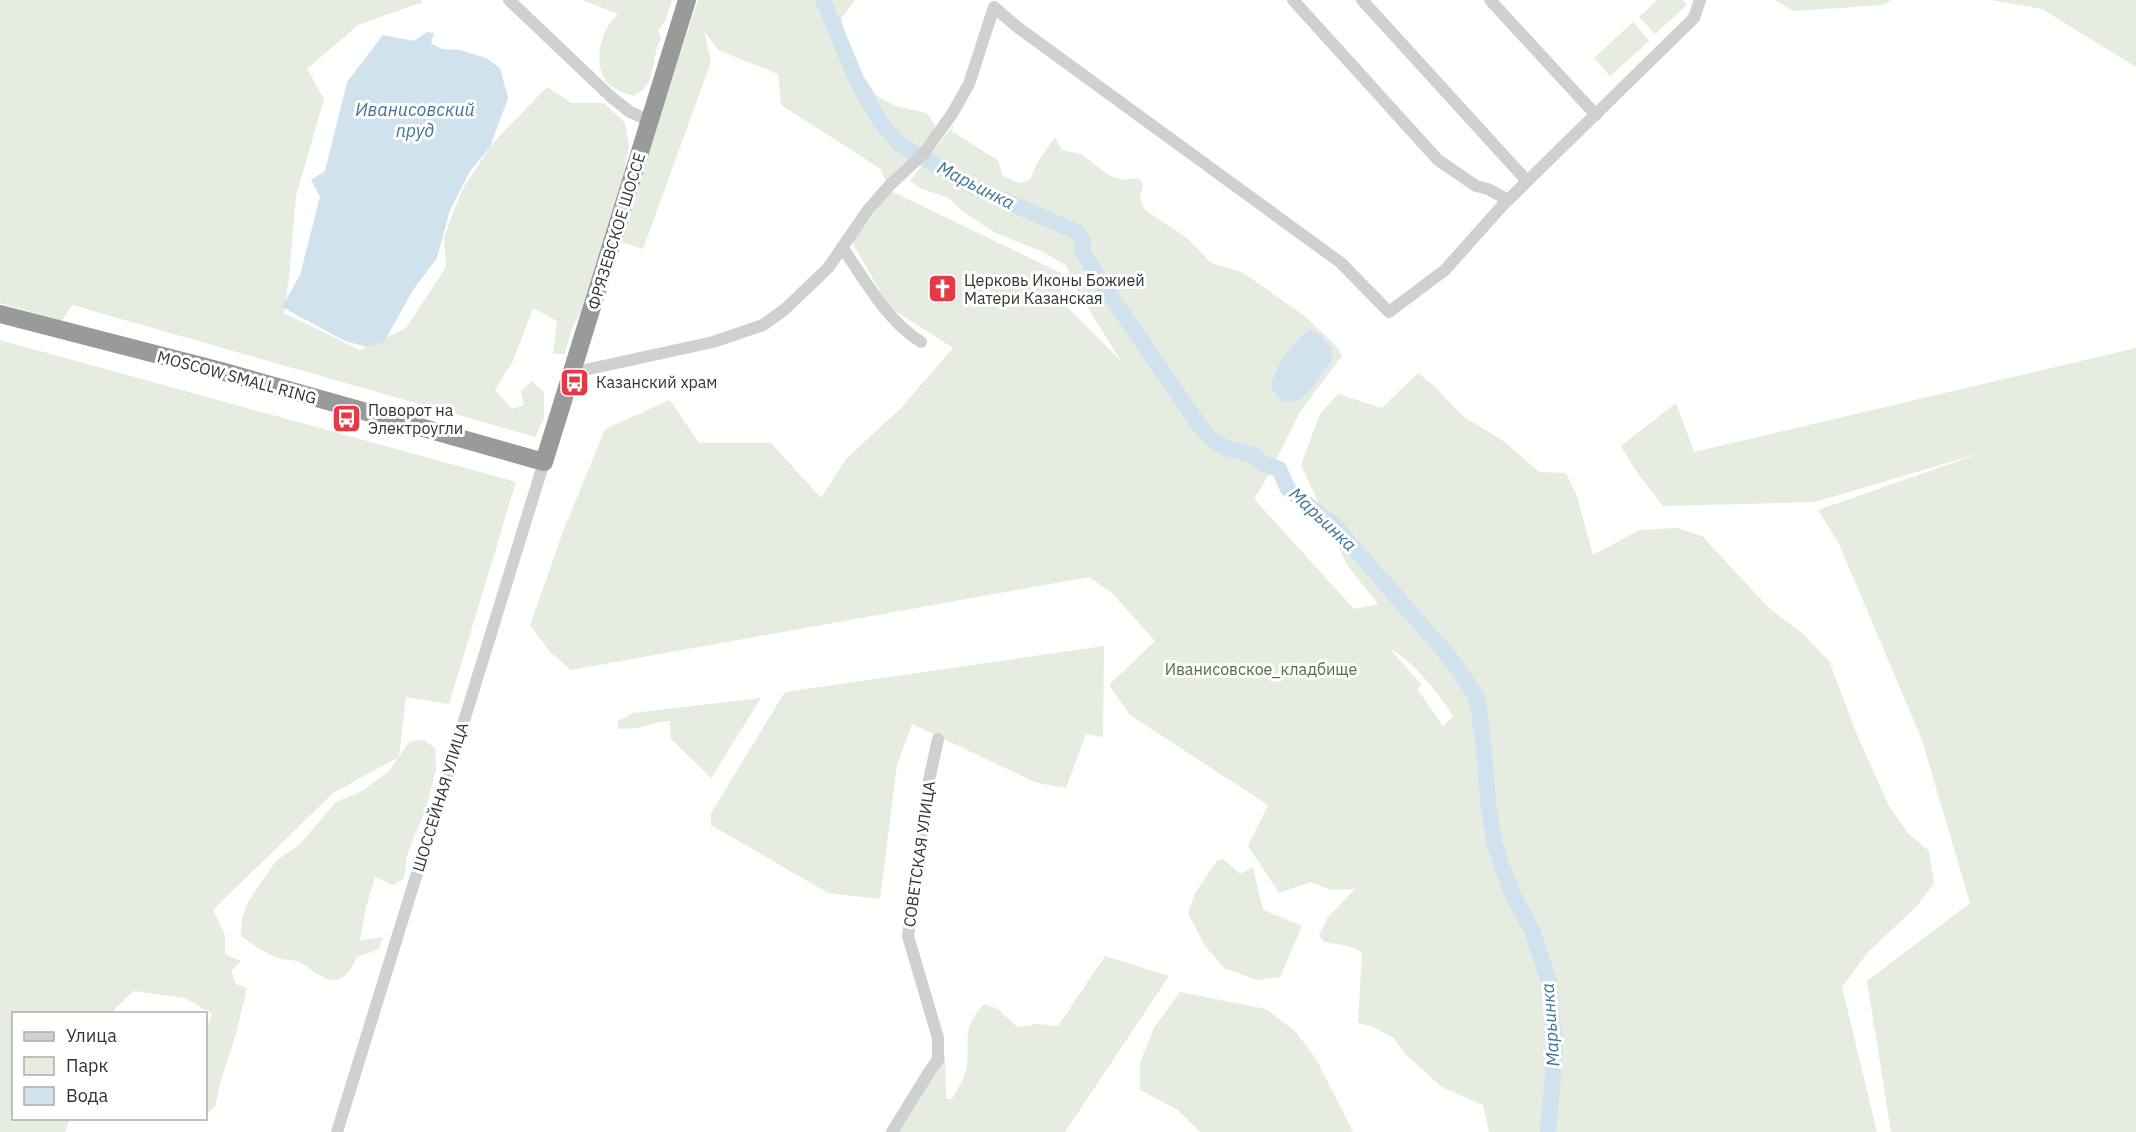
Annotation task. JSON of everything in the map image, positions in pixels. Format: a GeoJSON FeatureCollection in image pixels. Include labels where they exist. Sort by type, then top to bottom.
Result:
{"type":"FeatureCollection","features":[{"type":"Feature","properties":{"kind":"highway","name":"ФРЯЗЕВСКОЕ ШОССЕ"},"geometry":{"type":"LineString","coordinates":[[544,462],[687,0]]}},
{"type":"Feature","properties":{"kind":"highway","name":"MOSCOW SMALL RING"},"geometry":{"type":"LineString","coordinates":[[0,314],[221,371],[544,462]]}},
{"type":"Feature","properties":{"kind":"street"},"geometry":{"type":"LineString","coordinates":[[509,0],[610,96],[630,112],[650,121]]}},
{"type":"Feature","properties":{"kind":"street"},"geometry":{"type":"LineString","coordinates":[[1293,0],[1438,160],[1476,186],[1488,189],[1509,200]]}},
{"type":"Feature","properties":{"kind":"street"},"geometry":{"type":"LineString","coordinates":[[1362,0],[1527,182]]}},
{"type":"Feature","properties":{"kind":"street"},"geometry":{"type":"LineString","coordinates":[[1490,0],[1596,115]]}},
{"type":"Feature","properties":{"kind":"street"},"geometry":{"type":"LineString","coordinates":[[571,373],[713,342],[763,325],[806,291],[828,268],[868,210],[921,157],[952,114],[969,84],[995,4],[1016,26],[1341,263],[1389,312],[1445,270],[1509,200],[1694,18],[1700,0]]}},
{"type":"Feature","properties":{"kind":"street"},"geometry":{"type":"LineString","coordinates":[[842,247],[886,311],[921,342]]}},
{"type":"Feature","properties":{"kind":"street","name":"ШОССЕЙНАЯ УЛИЦА"},"geometry":{"type":"LineString","coordinates":[[337,1132],[544,462]]}},
{"type":"Feature","properties":{"kind":"street","name":"СОВЕТСКАЯ УЛИЦА"},"geometry":{"type":"LineString","coordinates":[[891,1132],[938,1060],[938,1038],[908,936],[928,785],[938,739]]}},
{"type":"Feature","properties":{"kind":"green space"},"geometry":{"type":"Polygon","coordinates":[[[0,0],[421,0],[423,2],[358,25],[307,69],[324,99],[296,196],[284,313],[360,350],[406,328],[446,267],[444,237],[462,190],[492,144],[547,87],[571,103],[604,103],[625,123],[629,146],[624,175],[565,354],[553,354],[557,321],[533,308],[513,361],[495,390],[512,409],[524,405],[521,391],[532,381],[544,392],[544,419],[535,437],[72,305],[62,321],[0,303],[0,0]]]}},
{"type":"Feature","properties":{"kind":"green space"},"geometry":{"type":"Polygon","coordinates":[[[582,0],[672,0],[665,21],[658,30],[661,39],[650,77],[642,90],[634,96],[611,86],[601,72],[599,54],[603,36],[618,14],[582,0]]]}},
{"type":"Feature","properties":{"kind":"green space"},"geometry":{"type":"Polygon","coordinates":[[[698,0],[855,0],[842,17],[844,47],[877,96],[895,106],[927,113],[937,128],[887,184],[881,169],[781,105],[778,74],[718,50],[704,31],[711,62],[643,249],[619,241],[698,0]]]}},
{"type":"Feature","properties":{"kind":"green space"},"geometry":{"type":"Polygon","coordinates":[[[1657,0],[1683,0],[1687,5],[1655,34],[1639,17],[1657,0]]]}},
{"type":"Feature","properties":{"kind":"green space"},"geometry":{"type":"Polygon","coordinates":[[[1775,0],[1891,0],[1884,5],[1794,11],[1775,0]]]}},
{"type":"Feature","properties":{"kind":"green space"},"geometry":{"type":"Polygon","coordinates":[[[1991,0],[2136,0],[2136,67],[2042,9],[1991,0]]]}},
{"type":"Feature","properties":{"kind":"green space"},"geometry":{"type":"Polygon","coordinates":[[[1633,22],[1649,41],[1610,76],[1594,58],[1633,22]]]}},
{"type":"Feature","properties":{"kind":"green space","name":"Иванисовское_кладбище"},"geometry":{"type":"Polygon","coordinates":[[[954,125],[952,132],[998,160],[1003,176],[1019,183],[1030,180],[1037,163],[1055,137],[1062,150],[1081,154],[1110,176],[1124,180],[1139,178],[1143,185],[1140,198],[1145,210],[1187,238],[1211,263],[1242,272],[1306,317],[1338,348],[1342,356],[1300,412],[1254,499],[1354,609],[1378,604],[1347,565],[1301,465],[1320,414],[1338,394],[1382,408],[1418,373],[1464,417],[1506,443],[1539,472],[1566,473],[1577,496],[1593,555],[1640,530],[1676,528],[1702,536],[1769,608],[1803,634],[1829,661],[1857,735],[1889,806],[1908,833],[1929,851],[1934,883],[1916,907],[1868,952],[1842,987],[1877,1132],[1489,1132],[1483,1105],[1442,1087],[1405,1054],[1394,1038],[1373,1027],[1358,1023],[1362,952],[1348,946],[1324,942],[1319,935],[1328,917],[1355,889],[1331,890],[1310,882],[1279,893],[1248,846],[1268,805],[1130,715],[1109,685],[1155,641],[1113,594],[1089,577],[571,670],[550,652],[530,625],[564,529],[605,429],[670,400],[699,443],[771,443],[821,498],[846,459],[902,407],[953,348],[889,307],[852,242],[891,191],[1061,273],[1061,301],[1121,361],[1079,294],[1066,265],[1043,252],[996,233],[962,211],[949,198],[920,188],[910,181],[954,125]],[[1389,648],[1421,684],[1418,690],[1443,726],[1453,716],[1424,678],[1398,653],[1389,648]]]}},
{"type":"Feature","properties":{"kind":"green space"},"geometry":{"type":"Polygon","coordinates":[[[0,340],[516,482],[449,704],[406,697],[399,757],[333,793],[213,910],[225,935],[225,954],[241,961],[231,971],[236,984],[247,988],[215,1107],[207,1113],[207,1026],[212,1014],[185,998],[133,991],[112,1012],[12,1012],[12,1120],[70,1120],[65,1132],[0,1132],[0,340]]]}},
{"type":"Feature","properties":{"kind":"green space"},"geometry":{"type":"Polygon","coordinates":[[[2136,348],[2136,1132],[1891,1132],[1867,981],[1970,903],[1922,740],[1839,544],[1818,510],[1987,451],[1815,502],[1663,506],[1636,471],[1621,446],[1676,403],[1694,452],[2136,348]]]}},
{"type":"Feature","properties":{"kind":"green space"},"geometry":{"type":"Polygon","coordinates":[[[1104,646],[1103,737],[1086,734],[1066,788],[1037,783],[912,724],[897,765],[880,899],[828,893],[711,825],[711,813],[785,692],[1104,646]]]}},
{"type":"Feature","properties":{"kind":"green space"},"geometry":{"type":"Polygon","coordinates":[[[761,698],[711,778],[671,739],[670,721],[639,728],[618,729],[618,721],[633,713],[761,698]]]}},
{"type":"Feature","properties":{"kind":"green space"},"geometry":{"type":"Polygon","coordinates":[[[424,740],[435,748],[436,770],[426,808],[407,855],[404,879],[393,885],[375,877],[366,907],[360,941],[383,937],[379,949],[357,957],[346,975],[335,980],[320,975],[297,961],[271,955],[241,936],[242,918],[249,900],[276,861],[299,845],[336,802],[362,791],[389,771],[410,741],[424,740]]]}},
{"type":"Feature","properties":{"kind":"green space"},"geometry":{"type":"Polygon","coordinates":[[[1223,859],[1240,874],[1253,867],[1263,910],[1302,926],[1280,977],[1257,980],[1224,968],[1206,947],[1188,914],[1195,893],[1217,861],[1223,859]]]}},
{"type":"Feature","properties":{"kind":"green space"},"geometry":{"type":"Polygon","coordinates":[[[1105,956],[1169,976],[1065,1132],[898,1132],[945,1055],[946,1099],[952,1099],[964,1077],[967,1066],[968,1031],[984,1004],[998,1009],[1017,1027],[1038,1024],[1058,1026],[1105,956]]]}},
{"type":"Feature","properties":{"kind":"green space"},"geometry":{"type":"Polygon","coordinates":[[[1180,992],[1266,1009],[1296,1032],[1316,1059],[1353,1132],[1200,1132],[1178,1110],[1140,1090],[1140,1063],[1154,1028],[1180,992]]]}},
{"type":"Feature","properties":{"kind":"water","name":"Иванисовский пруд"},"geometry":{"type":"Polygon","coordinates":[[[427,32],[434,33],[431,43],[442,49],[460,50],[486,58],[500,68],[508,98],[490,147],[470,171],[450,210],[437,258],[413,290],[384,342],[367,347],[345,341],[282,307],[300,275],[320,197],[311,180],[325,171],[347,82],[383,35],[414,41],[427,32]]]}},
{"type":"Feature","properties":{"kind":"water"},"geometry":{"type":"Polygon","coordinates":[[[1309,329],[1319,334],[1333,349],[1332,360],[1307,394],[1297,401],[1282,402],[1271,388],[1273,379],[1285,356],[1309,329]]]}},
{"type":"Feature","properties":{"kind":"waterway","name":"Марьинка"},"geometry":{"type":"LineString","coordinates":[[823,0],[857,81],[879,120],[899,144],[970,185],[1077,232],[1083,241],[1082,250],[1103,285],[1210,438],[1226,448],[1253,455],[1263,464],[1279,469],[1288,489],[1334,525],[1451,659],[1477,697],[1495,846],[1512,893],[1532,931],[1549,981],[1555,1051],[1548,1132]]}},
{"type":"Feature","properties":{"kind":"place","name":"Церковь Иконы Божией Матери Казанская"},"geometry":{"type":"Point","coordinates":[943,289]}},
{"type":"Feature","properties":{"kind":"place","name":"Казанский храм"},"geometry":{"type":"Point","coordinates":[575,382]}},
{"type":"Feature","properties":{"kind":"place","name":"Поворот на Электроугли"},"geometry":{"type":"Point","coordinates":[347,419]}}]}
